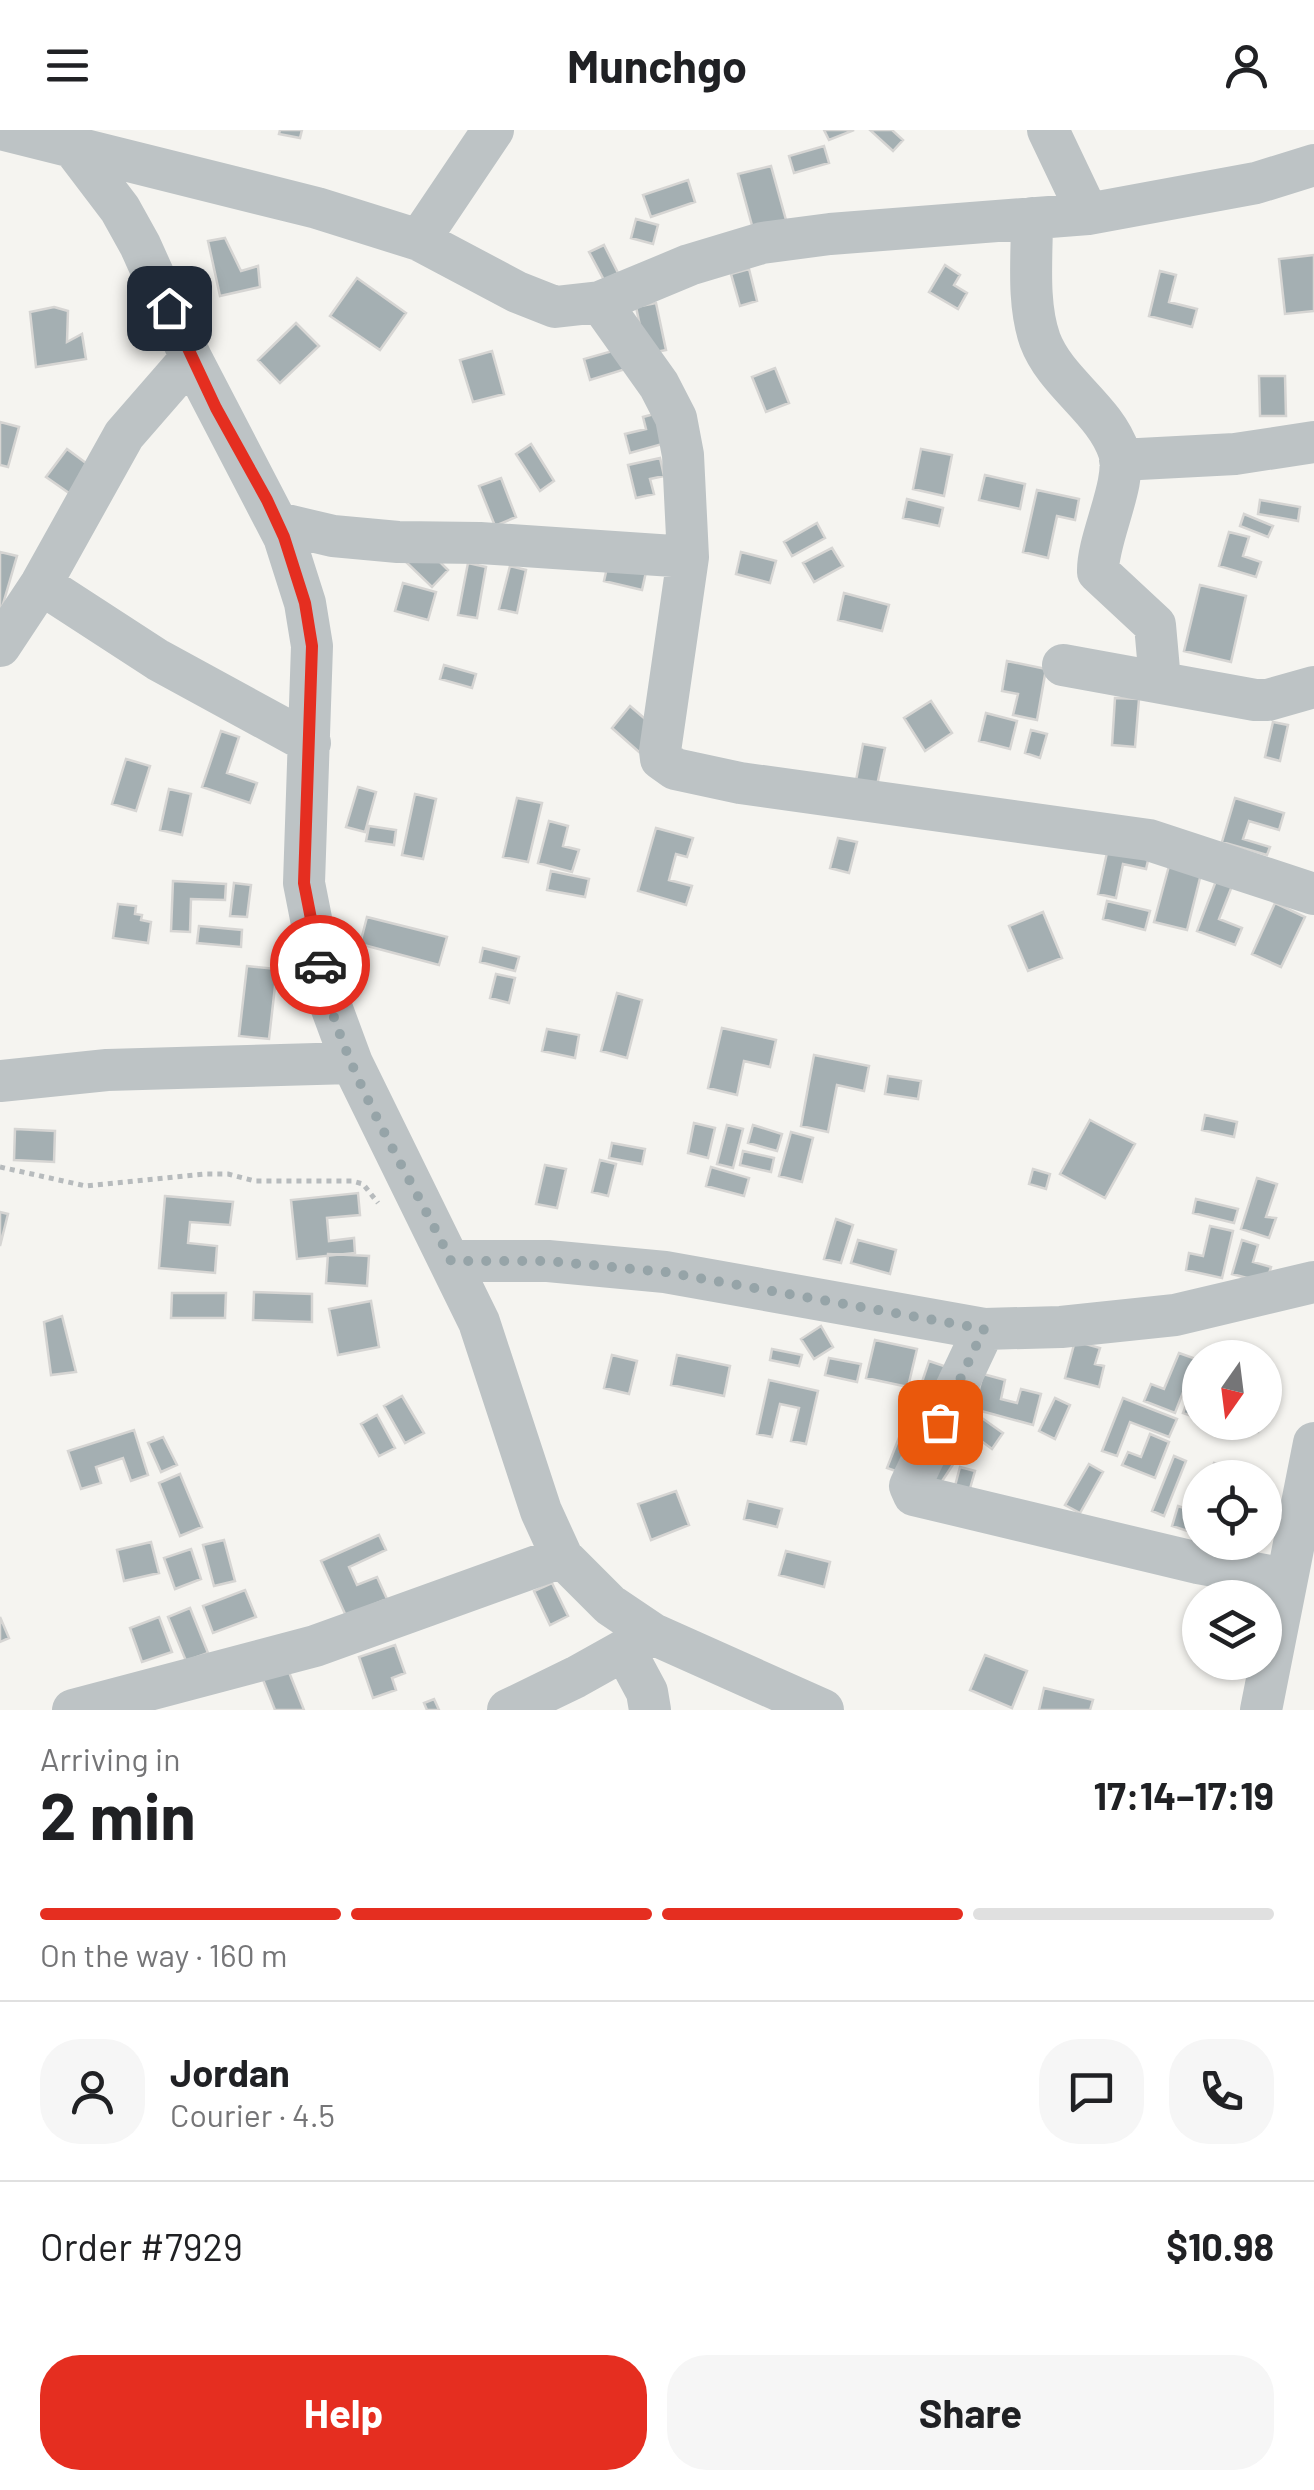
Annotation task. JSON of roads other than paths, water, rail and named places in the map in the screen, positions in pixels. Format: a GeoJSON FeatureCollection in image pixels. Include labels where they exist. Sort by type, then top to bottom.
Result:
{"type":"FeatureCollection","features":[{"type":"Feature","properties":{"kind":"street"},"geometry":{"type":"LineString","coordinates":[[5,130],[67,139],[419,240],[555,307],[600,302],[689,265],[762,243],[1088,214],[1256,182],[1314,166]]}},
{"type":"Feature","properties":{"kind":"street"},"geometry":{"type":"LineString","coordinates":[[419,240],[493,130]]}},
{"type":"Feature","properties":{"kind":"street"},"geometry":{"type":"LineString","coordinates":[[1048,130],[1088,214]]}},
{"type":"Feature","properties":{"kind":"street"},"geometry":{"type":"LineString","coordinates":[[67,139],[120,209],[140,244],[191,358],[278,523],[305,603],[312,646],[304,883],[325,990],[352,1062],[479,1322],[541,1511],[562,1556],[610,1605],[639,1642],[650,1710]]}},
{"type":"Feature","properties":{"kind":"street"},"geometry":{"type":"LineString","coordinates":[[1032,218],[1033,302],[1040,342],[1099,418],[1114,441],[1120,460],[1098,572],[1155,626],[1160,681]]}},
{"type":"Feature","properties":{"kind":"street"},"geometry":{"type":"LineString","coordinates":[[600,302],[659,385],[676,418],[687,497],[688,557],[660,751],[660,759],[666,764],[694,774],[760,786],[1150,840],[1314,894]]}},
{"type":"Feature","properties":{"kind":"street"},"geometry":{"type":"LineString","coordinates":[[0,646],[41,584],[124,435],[191,358]]}},
{"type":"Feature","properties":{"kind":"street"},"geometry":{"type":"LineString","coordinates":[[1120,460],[1236,454],[1314,442]]}},
{"type":"Feature","properties":{"kind":"street"},"geometry":{"type":"LineString","coordinates":[[278,523],[333,536],[688,557]]}},
{"type":"Feature","properties":{"kind":"street"},"geometry":{"type":"LineString","coordinates":[[41,584],[158,660],[310,743]]}},
{"type":"Feature","properties":{"kind":"street"},"geometry":{"type":"LineString","coordinates":[[1063,665],[1256,700],[1314,687]]}},
{"type":"Feature","properties":{"kind":"street"},"geometry":{"type":"LineString","coordinates":[[0,1081],[107,1070],[352,1062]]}},
{"type":"Feature","properties":{"kind":"street"},"geometry":{"type":"LineString","coordinates":[[451,1261],[548,1261],[665,1272],[984,1329],[1175,1315],[1314,1282]]}},
{"type":"Feature","properties":{"kind":"street"},"geometry":{"type":"LineString","coordinates":[[984,1329],[910,1486],[914,1495],[1198,1563],[1286,1579]]}},
{"type":"Feature","properties":{"kind":"street"},"geometry":{"type":"LineString","coordinates":[[1261,1710],[1311,1463]]}},
{"type":"Feature","properties":{"kind":"street"},"geometry":{"type":"LineString","coordinates":[[73,1710],[315,1646],[562,1556]]}},
{"type":"Feature","properties":{"kind":"street"},"geometry":{"type":"LineString","coordinates":[[508,1710],[639,1642],[823,1710]]}}]}
